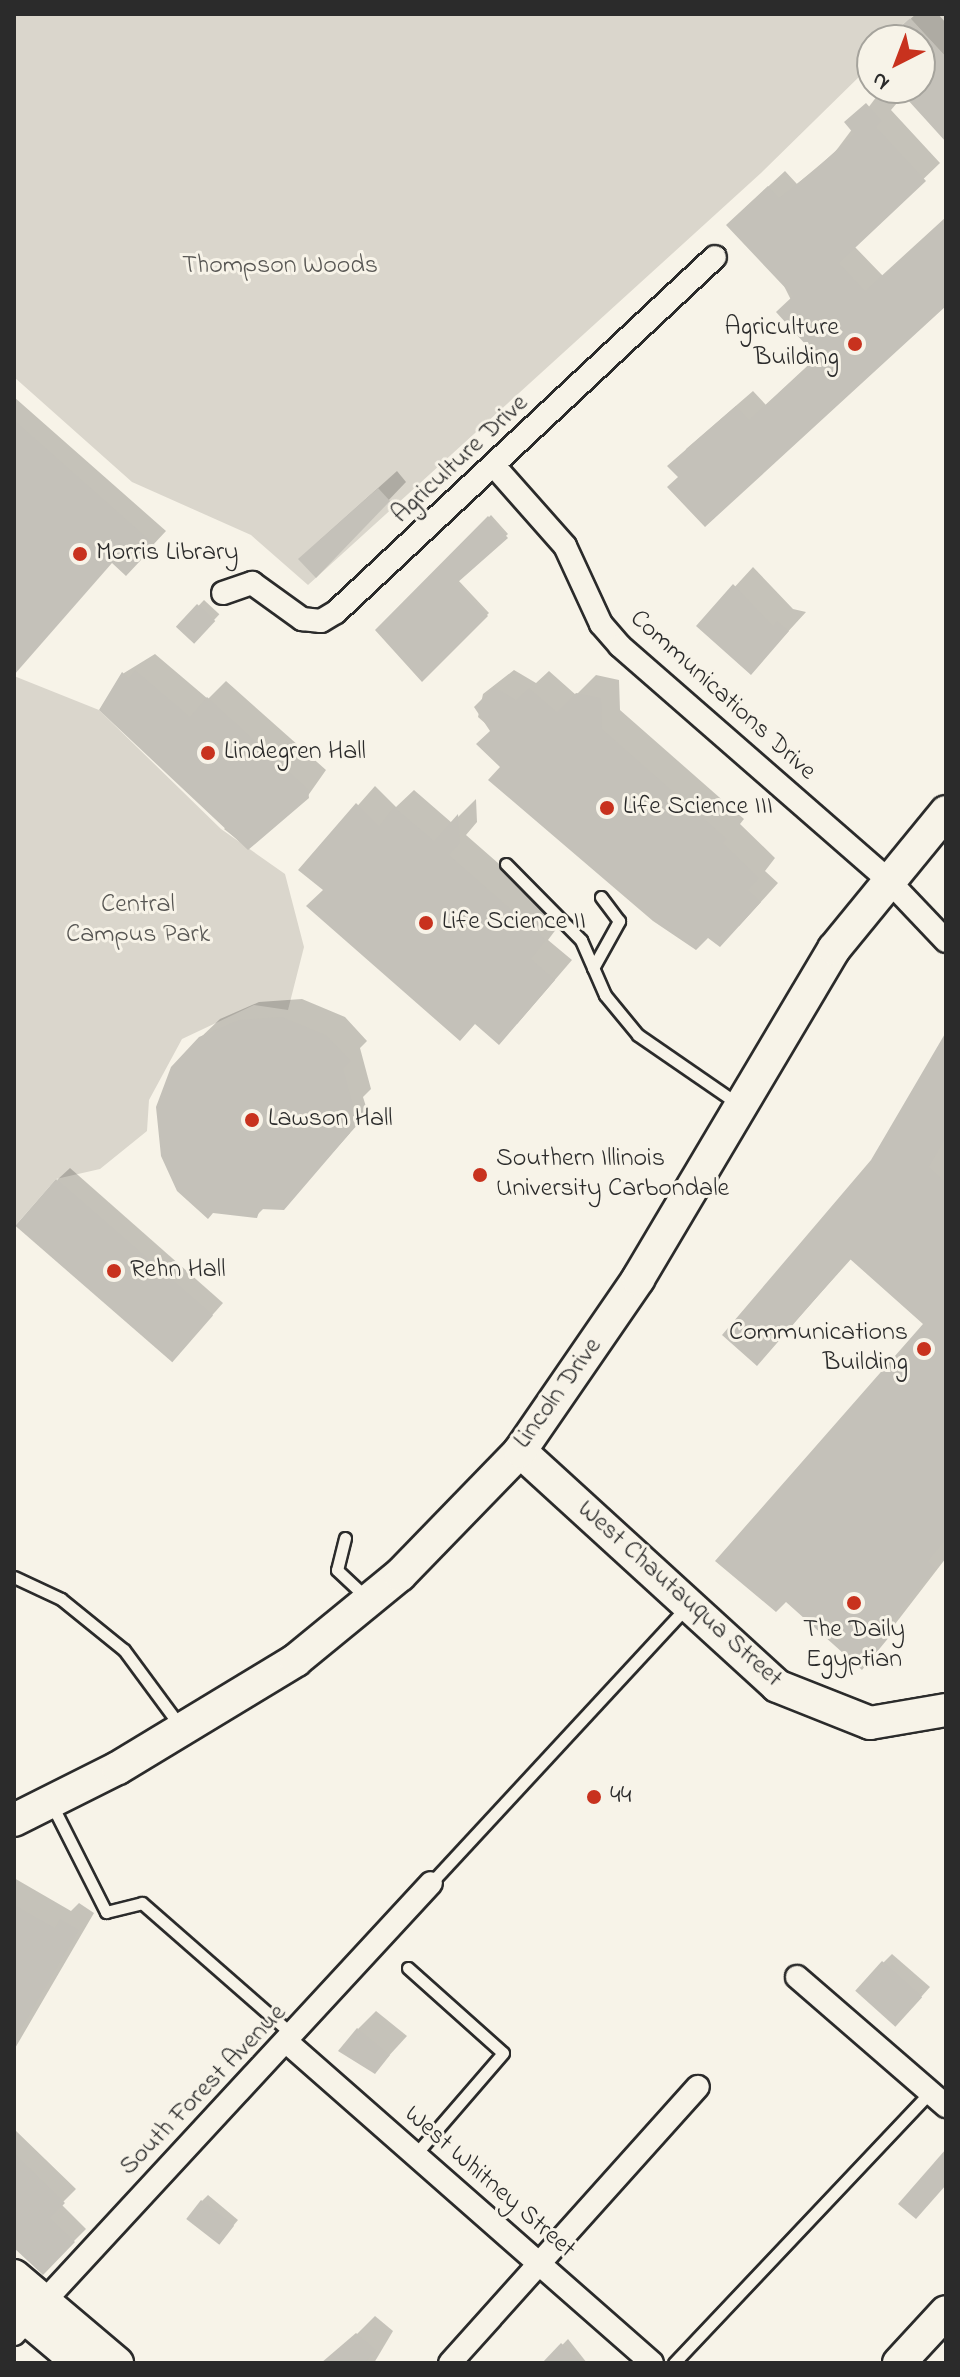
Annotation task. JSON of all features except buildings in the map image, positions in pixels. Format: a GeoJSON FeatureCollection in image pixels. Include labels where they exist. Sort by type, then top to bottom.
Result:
{"type":"FeatureCollection","features":[{"type":"Feature","properties":{"kind":"street","name":"Agriculture Drive"},"geometry":{"type":"LineString","coordinates":[[223,593],[252,583],[302,619],[321,621],[496,468],[715,257]]}},
{"type":"Feature","properties":{"kind":"street","name":"Communications Drive"},"geometry":{"type":"LineString","coordinates":[[496,468],[565,546],[601,624],[620,646],[888,880],[946,941]]}},
{"type":"Feature","properties":{"kind":"street","name":"Lincoln Drive"},"geometry":{"type":"LineString","coordinates":[[14,1820],[52,1804],[296,1660],[371,1602],[520,1451],[638,1279],[739,1104],[834,949],[946,812]]}},
{"type":"Feature","properties":{"kind":"street","name":"West Chautauqua Street"},"geometry":{"type":"LineString","coordinates":[[520,1451],[687,1608],[777,1686],[819,1709],[870,1723],[946,1710]]}},
{"type":"Feature","properties":{"kind":"street","name":"South Forest Avenue"},"geometry":{"type":"LineString","coordinates":[[26,2316],[293,2040],[431,1883]]}},
{"type":"Feature","properties":{"kind":"street"},"geometry":{"type":"LineString","coordinates":[[797,1977],[938,2099]]}},
{"type":"Feature","properties":{"kind":"street","name":"West Whitney Street"},"geometry":{"type":"LineString","coordinates":[[293,2040],[415,2155],[652,2363]]}},
{"type":"Feature","properties":{"kind":"street"},"geometry":{"type":"LineString","coordinates":[[450,2363],[698,2087]]}},
{"type":"Feature","properties":{"kind":"street"},"geometry":{"type":"LineString","coordinates":[[14,2276],[26,2316],[79,2363]]}},
{"type":"Feature","properties":{"kind":"street"},"geometry":{"type":"LineString","coordinates":[[899,2363],[946,2312]]}},
{"type":"Feature","properties":{"kind":"street"},"geometry":{"type":"LineString","coordinates":[[26,2316],[117,2363]]}},
{"type":"Feature","properties":{"kind":"lane"},"geometry":{"type":"LineString","coordinates":[[506,864],[555,907],[638,1035],[739,1104]]}},
{"type":"Feature","properties":{"kind":"lane"},"geometry":{"type":"LineString","coordinates":[[593,968],[619,921],[601,897]]}},
{"type":"Feature","properties":{"kind":"lane"},"geometry":{"type":"LineString","coordinates":[[345,1538],[337,1570],[371,1602]]}},
{"type":"Feature","properties":{"kind":"lane"},"geometry":{"type":"LineString","coordinates":[[14,1577],[61,1599],[129,1654],[182,1730]]}},
{"type":"Feature","properties":{"kind":"lane"},"geometry":{"type":"LineString","coordinates":[[431,1883],[687,1608]]}},
{"type":"Feature","properties":{"kind":"lane"},"geometry":{"type":"LineString","coordinates":[[52,1804],[106,1912],[142,1903],[293,2040]]}},
{"type":"Feature","properties":{"kind":"lane"},"geometry":{"type":"LineString","coordinates":[[408,1968],[503,2053],[415,2155]]}},
{"type":"Feature","properties":{"kind":"lane"},"geometry":{"type":"LineString","coordinates":[[674,2363],[938,2099]]}},
{"type":"Feature","properties":{"kind":"green space","name":"Thompson Woods"},"geometry":{"type":"Polygon","coordinates":[[[14,14],[946,14],[946,57],[936,46],[936,24],[916,24],[910,18],[903,24],[856,24],[856,80],[761,173],[308,585],[251,535],[132,482],[14,377],[14,14]]]}},
{"type":"Feature","properties":{"kind":"green space","name":"Central Campus Park"},"geometry":{"type":"Polygon","coordinates":[[[14,676],[99,710],[221,829],[285,874],[304,947],[288,1010],[254,1005],[182,1039],[149,1100],[147,1131],[100,1169],[56,1179],[14,1227],[14,676]]]}},
{"type":"Feature","properties":{"kind":"place","name":"Agriculture Building"},"geometry":{"type":"Point","coordinates":[855,344]}},
{"type":"Feature","properties":{"kind":"place","name":"Morris Library"},"geometry":{"type":"Point","coordinates":[80,554]}},
{"type":"Feature","properties":{"kind":"place","name":"Lindegren Hall"},"geometry":{"type":"Point","coordinates":[208,753]}},
{"type":"Feature","properties":{"kind":"place","name":"Life Science III"},"geometry":{"type":"Point","coordinates":[607,808]}},
{"type":"Feature","properties":{"kind":"place","name":"Life Science II"},"geometry":{"type":"Point","coordinates":[426,923]}},
{"type":"Feature","properties":{"kind":"place","name":"Lawson Hall"},"geometry":{"type":"Point","coordinates":[252,1120]}},
{"type":"Feature","properties":{"kind":"place","name":"Southern Illinois University Carbondale"},"geometry":{"type":"Point","coordinates":[480,1175]}},
{"type":"Feature","properties":{"kind":"place","name":"Rehn Hall"},"geometry":{"type":"Point","coordinates":[114,1271]}},
{"type":"Feature","properties":{"kind":"place","name":"Communications Building"},"geometry":{"type":"Point","coordinates":[924,1349]}},
{"type":"Feature","properties":{"kind":"place","name":"The Daily Egyptian"},"geometry":{"type":"Point","coordinates":[854,1603]}},
{"type":"Feature","properties":{"kind":"place","name":"44"},"geometry":{"type":"Point","coordinates":[594,1797]}}]}
